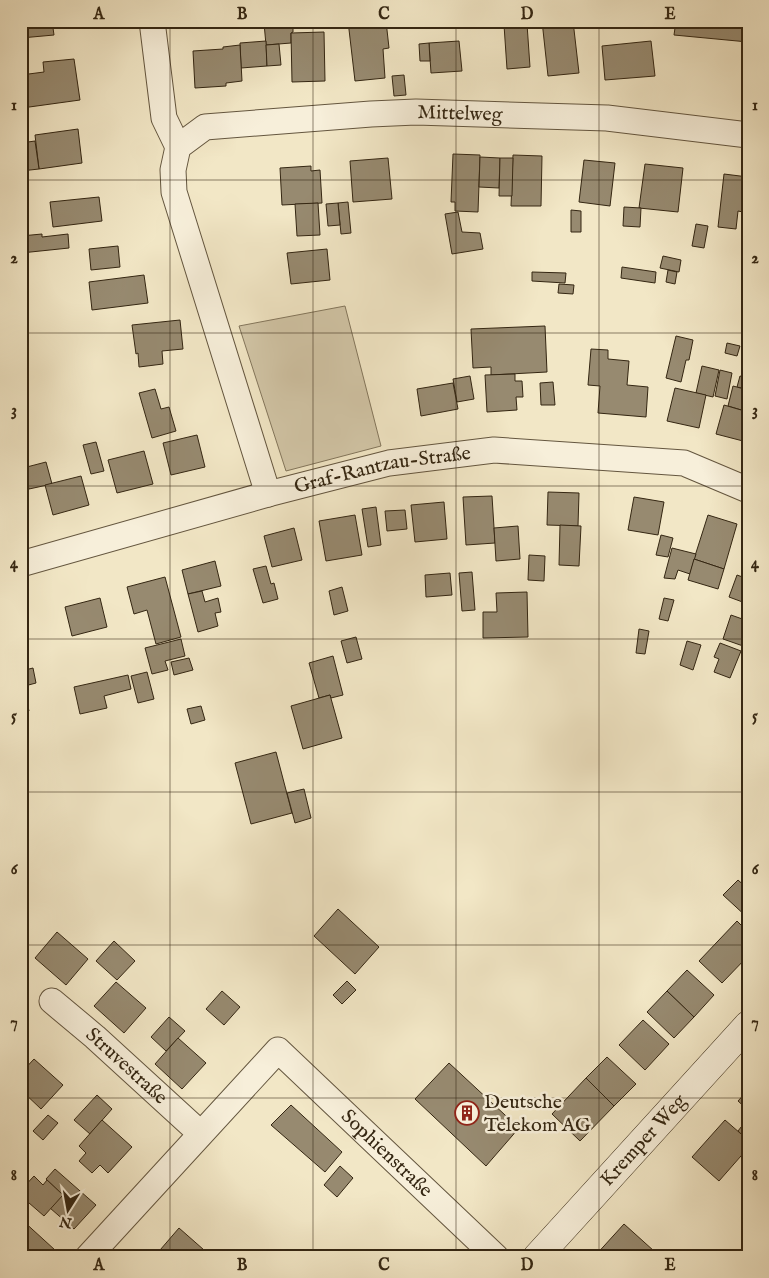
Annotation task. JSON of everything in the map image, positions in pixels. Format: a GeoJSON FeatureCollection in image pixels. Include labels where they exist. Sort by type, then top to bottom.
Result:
{"type":"FeatureCollection","features":[{"type":"Feature","properties":{"kind":"street"},"geometry":{"type":"LineString","coordinates":[[152,21],[164,118],[178,147],[172,170],[174,192],[268,494]]}},
{"type":"Feature","properties":{"kind":"street","name":"Mittelweg"},"geometry":{"type":"LineString","coordinates":[[178,147],[205,127],[416,112],[607,118],[748,135]]}},
{"type":"Feature","properties":{"kind":"street","name":"Graf-Rantzau-Straße"},"geometry":{"type":"LineString","coordinates":[[21,564],[268,494],[389,463],[494,450],[684,463],[748,490]]}},
{"type":"Feature","properties":{"kind":"street","name":"Struvestraße"},"geometry":{"type":"LineString","coordinates":[[52,1001],[95,1037],[200,1133]]}},
{"type":"Feature","properties":{"kind":"street","name":"Kremper Weg"},"geometry":{"type":"LineString","coordinates":[[537,1257],[748,1025]]}},
{"type":"Feature","properties":{"kind":"street","name":"Sophienstraße"},"geometry":{"type":"LineString","coordinates":[[200,1133],[278,1050],[496,1257]]}},
{"type":"Feature","properties":{"kind":"street"},"geometry":{"type":"LineString","coordinates":[[88,1257],[200,1133]]}},
{"type":"Feature","properties":{"kind":"shaded area"},"geometry":{"type":"Polygon","coordinates":[[[345,306],[381,446],[286,471],[239,326],[345,306]]]}},
{"type":"Feature","properties":{"kind":"building"},"geometry":{"type":"Polygon","coordinates":[[[21,21],[52,21],[54,35],[21,38],[21,21]]]}},
{"type":"Feature","properties":{"kind":"building"},"geometry":{"type":"Polygon","coordinates":[[[185,21],[217,21],[185,24],[185,21]]]}},
{"type":"Feature","properties":{"kind":"building"},"geometry":{"type":"Polygon","coordinates":[[[293,21],[291,43],[266,45],[264,23],[293,21]]]}},
{"type":"Feature","properties":{"kind":"building"},"geometry":{"type":"Polygon","coordinates":[[[348,21],[386,21],[389,48],[383,49],[385,78],[355,81],[348,21]]]}},
{"type":"Feature","properties":{"kind":"building"},"geometry":{"type":"Polygon","coordinates":[[[542,21],[573,21],[579,73],[548,76],[542,21]]]}},
{"type":"Feature","properties":{"kind":"building"},"geometry":{"type":"Polygon","coordinates":[[[676,21],[748,21],[748,42],[674,35],[676,21]]]}},
{"type":"Feature","properties":{"kind":"building"},"geometry":{"type":"Polygon","coordinates":[[[527,24],[530,67],[507,69],[504,25],[527,24]]]}},
{"type":"Feature","properties":{"kind":"building"},"geometry":{"type":"Polygon","coordinates":[[[324,32],[325,81],[292,82],[291,33],[324,32]]]}},
{"type":"Feature","properties":{"kind":"building"},"geometry":{"type":"Polygon","coordinates":[[[266,41],[267,66],[241,68],[240,43],[266,41]]]}},
{"type":"Feature","properties":{"kind":"building"},"geometry":{"type":"Polygon","coordinates":[[[459,41],[462,71],[431,73],[429,43],[459,41]]]}},
{"type":"Feature","properties":{"kind":"building"},"geometry":{"type":"Polygon","coordinates":[[[651,41],[655,76],[605,80],[602,46],[651,41]]]}},
{"type":"Feature","properties":{"kind":"building"},"geometry":{"type":"Polygon","coordinates":[[[429,43],[430,61],[420,61],[419,44],[429,43]]]}},
{"type":"Feature","properties":{"kind":"building"},"geometry":{"type":"Polygon","coordinates":[[[279,44],[281,65],[267,66],[266,45],[279,44]]]}},
{"type":"Feature","properties":{"kind":"building"},"geometry":{"type":"Polygon","coordinates":[[[240,45],[242,81],[226,83],[226,86],[195,88],[193,51],[223,49],[223,47],[240,45]]]}},
{"type":"Feature","properties":{"kind":"building"},"geometry":{"type":"Polygon","coordinates":[[[74,59],[80,100],[22,108],[21,75],[44,72],[43,62],[74,59]]]}},
{"type":"Feature","properties":{"kind":"building"},"geometry":{"type":"Polygon","coordinates":[[[404,75],[406,95],[394,96],[392,76],[404,75]]]}},
{"type":"Feature","properties":{"kind":"building"},"geometry":{"type":"Polygon","coordinates":[[[78,129],[82,163],[39,169],[35,135],[78,129]]]}},
{"type":"Feature","properties":{"kind":"building"},"geometry":{"type":"Polygon","coordinates":[[[35,141],[39,169],[21,171],[21,143],[35,141]]]}},
{"type":"Feature","properties":{"kind":"building"},"geometry":{"type":"Polygon","coordinates":[[[453,154],[480,155],[478,212],[455,211],[455,202],[451,202],[453,154]]]}},
{"type":"Feature","properties":{"kind":"building"},"geometry":{"type":"Polygon","coordinates":[[[513,155],[542,156],[541,206],[511,206],[513,155]]]}},
{"type":"Feature","properties":{"kind":"building"},"geometry":{"type":"Polygon","coordinates":[[[480,157],[500,158],[499,188],[479,187],[480,157]]]}},
{"type":"Feature","properties":{"kind":"building"},"geometry":{"type":"Polygon","coordinates":[[[388,158],[392,199],[353,202],[350,161],[388,158]]]}},
{"type":"Feature","properties":{"kind":"building"},"geometry":{"type":"Polygon","coordinates":[[[500,158],[513,158],[512,196],[499,196],[500,158]]]}},
{"type":"Feature","properties":{"kind":"building"},"geometry":{"type":"Polygon","coordinates":[[[584,160],[615,163],[610,206],[579,202],[584,160]]]}},
{"type":"Feature","properties":{"kind":"building"},"geometry":{"type":"Polygon","coordinates":[[[645,164],[683,168],[678,212],[639,208],[645,164]]]}},
{"type":"Feature","properties":{"kind":"building"},"geometry":{"type":"Polygon","coordinates":[[[311,166],[311,171],[320,170],[322,203],[282,205],[280,168],[311,166]]]}},
{"type":"Feature","properties":{"kind":"building"},"geometry":{"type":"Polygon","coordinates":[[[724,174],[748,177],[748,213],[738,211],[736,229],[718,227],[724,174]]]}},
{"type":"Feature","properties":{"kind":"building"},"geometry":{"type":"Polygon","coordinates":[[[99,197],[102,221],[53,227],[50,202],[99,197]]]}},
{"type":"Feature","properties":{"kind":"building"},"geometry":{"type":"Polygon","coordinates":[[[348,202],[351,233],[341,234],[338,203],[348,202]]]}},
{"type":"Feature","properties":{"kind":"building"},"geometry":{"type":"Polygon","coordinates":[[[318,203],[320,235],[297,236],[295,204],[318,203]]]}},
{"type":"Feature","properties":{"kind":"building"},"geometry":{"type":"Polygon","coordinates":[[[338,203],[340,225],[328,226],[326,204],[338,203]]]}},
{"type":"Feature","properties":{"kind":"building"},"geometry":{"type":"Polygon","coordinates":[[[624,207],[641,208],[640,227],[623,226],[624,207]]]}},
{"type":"Feature","properties":{"kind":"building"},"geometry":{"type":"Polygon","coordinates":[[[571,210],[581,211],[581,232],[571,232],[571,210]]]}},
{"type":"Feature","properties":{"kind":"building"},"geometry":{"type":"Polygon","coordinates":[[[458,212],[462,232],[480,233],[483,249],[452,254],[445,214],[458,212]]]}},
{"type":"Feature","properties":{"kind":"building"},"geometry":{"type":"Polygon","coordinates":[[[696,224],[708,226],[704,248],[692,246],[696,224]]]}},
{"type":"Feature","properties":{"kind":"building"},"geometry":{"type":"Polygon","coordinates":[[[42,234],[42,237],[68,234],[69,248],[21,253],[21,236],[42,234]]]}},
{"type":"Feature","properties":{"kind":"building"},"geometry":{"type":"Polygon","coordinates":[[[118,246],[120,267],[91,270],[89,249],[118,246]]]}},
{"type":"Feature","properties":{"kind":"building"},"geometry":{"type":"Polygon","coordinates":[[[327,249],[330,280],[291,284],[287,253],[327,249]]]}},
{"type":"Feature","properties":{"kind":"building"},"geometry":{"type":"Polygon","coordinates":[[[663,256],[681,260],[679,272],[660,268],[663,256]]]}},
{"type":"Feature","properties":{"kind":"building"},"geometry":{"type":"Polygon","coordinates":[[[622,267],[656,272],[655,283],[621,278],[622,267]]]}},
{"type":"Feature","properties":{"kind":"building"},"geometry":{"type":"Polygon","coordinates":[[[668,270],[677,272],[675,284],[666,282],[668,270]]]}},
{"type":"Feature","properties":{"kind":"building"},"geometry":{"type":"Polygon","coordinates":[[[532,272],[566,273],[565,283],[532,281],[532,272]]]}},
{"type":"Feature","properties":{"kind":"building"},"geometry":{"type":"Polygon","coordinates":[[[144,275],[148,303],[92,310],[89,282],[144,275]]]}},
{"type":"Feature","properties":{"kind":"building"},"geometry":{"type":"Polygon","coordinates":[[[559,284],[574,285],[573,294],[558,293],[559,284]]]}},
{"type":"Feature","properties":{"kind":"building"},"geometry":{"type":"Polygon","coordinates":[[[180,320],[183,349],[162,351],[163,364],[139,367],[132,325],[180,320]]]}},
{"type":"Feature","properties":{"kind":"building"},"geometry":{"type":"Polygon","coordinates":[[[545,326],[547,372],[491,375],[491,367],[473,368],[471,329],[545,326]]]}},
{"type":"Feature","properties":{"kind":"building"},"geometry":{"type":"Polygon","coordinates":[[[676,336],[693,340],[689,360],[686,360],[681,382],[666,378],[676,336]]]}},
{"type":"Feature","properties":{"kind":"building"},"geometry":{"type":"Polygon","coordinates":[[[727,343],[740,346],[737,356],[725,353],[727,343]]]}},
{"type":"Feature","properties":{"kind":"building"},"geometry":{"type":"Polygon","coordinates":[[[591,349],[608,350],[608,359],[629,361],[627,385],[648,387],[646,417],[598,413],[600,386],[588,385],[591,349]]]}},
{"type":"Feature","properties":{"kind":"building"},"geometry":{"type":"Polygon","coordinates":[[[702,366],[719,370],[713,397],[696,393],[702,366]]]}},
{"type":"Feature","properties":{"kind":"building"},"geometry":{"type":"Polygon","coordinates":[[[720,370],[732,373],[727,399],[715,396],[720,370]]]}},
{"type":"Feature","properties":{"kind":"building"},"geometry":{"type":"Polygon","coordinates":[[[515,374],[515,381],[522,381],[523,397],[516,397],[517,410],[487,412],[485,375],[515,374]]]}},
{"type":"Feature","properties":{"kind":"building"},"geometry":{"type":"Polygon","coordinates":[[[470,376],[474,399],[457,402],[453,379],[470,376]]]}},
{"type":"Feature","properties":{"kind":"building"},"geometry":{"type":"Polygon","coordinates":[[[740,376],[748,378],[748,390],[737,387],[740,376]]]}},
{"type":"Feature","properties":{"kind":"building"},"geometry":{"type":"Polygon","coordinates":[[[553,382],[555,405],[541,405],[540,383],[553,382]]]}},
{"type":"Feature","properties":{"kind":"building"},"geometry":{"type":"Polygon","coordinates":[[[453,383],[458,409],[421,416],[417,389],[453,383]]]}},
{"type":"Feature","properties":{"kind":"building"},"geometry":{"type":"Polygon","coordinates":[[[733,386],[748,390],[748,412],[728,406],[733,386]]]}},
{"type":"Feature","properties":{"kind":"building"},"geometry":{"type":"Polygon","coordinates":[[[675,388],[706,395],[699,428],[667,421],[675,388]]]}},
{"type":"Feature","properties":{"kind":"building"},"geometry":{"type":"Polygon","coordinates":[[[155,389],[161,409],[169,407],[176,431],[152,438],[139,393],[155,389]]]}},
{"type":"Feature","properties":{"kind":"building"},"geometry":{"type":"Polygon","coordinates":[[[724,405],[748,412],[748,424],[743,441],[716,434],[724,405]]]}},
{"type":"Feature","properties":{"kind":"building"},"geometry":{"type":"Polygon","coordinates":[[[197,435],[205,467],[171,475],[163,443],[197,435]]]}},
{"type":"Feature","properties":{"kind":"building"},"geometry":{"type":"Polygon","coordinates":[[[96,442],[104,471],[91,474],[83,445],[96,442]]]}},
{"type":"Feature","properties":{"kind":"building"},"geometry":{"type":"Polygon","coordinates":[[[144,451],[153,484],[117,493],[108,460],[144,451]]]}},
{"type":"Feature","properties":{"kind":"building"},"geometry":{"type":"Polygon","coordinates":[[[46,462],[52,484],[29,489],[23,468],[46,462]]]}},
{"type":"Feature","properties":{"kind":"building"},"geometry":{"type":"Polygon","coordinates":[[[81,476],[89,505],[53,515],[45,485],[81,476]]]}},
{"type":"Feature","properties":{"kind":"building"},"geometry":{"type":"Polygon","coordinates":[[[548,492],[579,493],[578,526],[547,525],[548,492]]]}},
{"type":"Feature","properties":{"kind":"building"},"geometry":{"type":"Polygon","coordinates":[[[492,496],[495,543],[466,545],[463,497],[492,496]]]}},
{"type":"Feature","properties":{"kind":"building"},"geometry":{"type":"Polygon","coordinates":[[[634,497],[664,502],[658,535],[628,530],[634,497]]]}},
{"type":"Feature","properties":{"kind":"building"},"geometry":{"type":"Polygon","coordinates":[[[444,502],[447,539],[415,542],[411,505],[444,502]]]}},
{"type":"Feature","properties":{"kind":"building"},"geometry":{"type":"Polygon","coordinates":[[[376,507],[381,545],[368,547],[362,509],[376,507]]]}},
{"type":"Feature","properties":{"kind":"building"},"geometry":{"type":"Polygon","coordinates":[[[405,510],[407,529],[387,531],[385,511],[405,510]]]}},
{"type":"Feature","properties":{"kind":"building"},"geometry":{"type":"Polygon","coordinates":[[[355,515],[362,555],[326,561],[319,521],[355,515]]]}},
{"type":"Feature","properties":{"kind":"building"},"geometry":{"type":"Polygon","coordinates":[[[708,515],[737,524],[724,569],[694,559],[708,515]]]}},
{"type":"Feature","properties":{"kind":"building"},"geometry":{"type":"Polygon","coordinates":[[[560,525],[581,526],[579,566],[559,565],[560,525]]]}},
{"type":"Feature","properties":{"kind":"building"},"geometry":{"type":"Polygon","coordinates":[[[518,526],[520,559],[496,561],[494,528],[518,526]]]}},
{"type":"Feature","properties":{"kind":"building"},"geometry":{"type":"Polygon","coordinates":[[[294,528],[302,560],[272,567],[264,536],[294,528]]]}},
{"type":"Feature","properties":{"kind":"building"},"geometry":{"type":"Polygon","coordinates":[[[661,535],[673,538],[668,557],[656,555],[661,535]]]}},
{"type":"Feature","properties":{"kind":"building"},"geometry":{"type":"Polygon","coordinates":[[[672,548],[696,554],[690,574],[678,570],[675,579],[664,578],[672,548]]]}},
{"type":"Feature","properties":{"kind":"building"},"geometry":{"type":"Polygon","coordinates":[[[529,555],[545,556],[544,581],[528,580],[529,555]]]}},
{"type":"Feature","properties":{"kind":"building"},"geometry":{"type":"Polygon","coordinates":[[[694,559],[724,569],[718,589],[688,580],[694,559]]]}},
{"type":"Feature","properties":{"kind":"building"},"geometry":{"type":"Polygon","coordinates":[[[215,561],[221,586],[188,594],[182,570],[215,561]]]}},
{"type":"Feature","properties":{"kind":"building"},"geometry":{"type":"Polygon","coordinates":[[[266,566],[271,584],[274,583],[278,599],[263,603],[253,569],[266,566]]]}},
{"type":"Feature","properties":{"kind":"building"},"geometry":{"type":"Polygon","coordinates":[[[472,572],[475,610],[462,611],[459,573],[472,572]]]}},
{"type":"Feature","properties":{"kind":"building"},"geometry":{"type":"Polygon","coordinates":[[[450,573],[452,595],[426,597],[425,575],[450,573]]]}},
{"type":"Feature","properties":{"kind":"building"},"geometry":{"type":"Polygon","coordinates":[[[737,575],[748,579],[748,604],[729,597],[737,575]]]}},
{"type":"Feature","properties":{"kind":"building"},"geometry":{"type":"Polygon","coordinates":[[[165,577],[181,637],[156,644],[147,610],[134,614],[127,587],[165,577]]]}},
{"type":"Feature","properties":{"kind":"building"},"geometry":{"type":"Polygon","coordinates":[[[342,587],[348,611],[334,615],[329,591],[342,587]]]}},
{"type":"Feature","properties":{"kind":"building"},"geometry":{"type":"Polygon","coordinates":[[[202,591],[205,602],[218,598],[221,612],[215,613],[218,626],[198,632],[188,594],[202,591]]]}},
{"type":"Feature","properties":{"kind":"building"},"geometry":{"type":"Polygon","coordinates":[[[527,592],[528,637],[483,638],[483,612],[497,612],[496,593],[527,592]]]}},
{"type":"Feature","properties":{"kind":"building"},"geometry":{"type":"Polygon","coordinates":[[[100,598],[107,627],[72,636],[65,607],[100,598]]]}},
{"type":"Feature","properties":{"kind":"building"},"geometry":{"type":"Polygon","coordinates":[[[664,598],[674,600],[668,621],[659,619],[664,598]]]}},
{"type":"Feature","properties":{"kind":"building"},"geometry":{"type":"Polygon","coordinates":[[[731,615],[748,621],[748,641],[746,647],[723,639],[731,615]]]}},
{"type":"Feature","properties":{"kind":"building"},"geometry":{"type":"Polygon","coordinates":[[[639,629],[649,631],[645,654],[636,653],[639,629]]]}},
{"type":"Feature","properties":{"kind":"building"},"geometry":{"type":"Polygon","coordinates":[[[356,637],[362,659],[347,663],[341,641],[356,637]]]}},
{"type":"Feature","properties":{"kind":"building"},"geometry":{"type":"Polygon","coordinates":[[[181,639],[185,656],[165,661],[168,670],[152,674],[145,648],[181,639]]]}},
{"type":"Feature","properties":{"kind":"building"},"geometry":{"type":"Polygon","coordinates":[[[687,641],[701,645],[693,670],[680,665],[687,641]]]}},
{"type":"Feature","properties":{"kind":"building"},"geometry":{"type":"Polygon","coordinates":[[[720,643],[741,651],[730,678],[714,672],[719,659],[714,657],[720,643]]]}},
{"type":"Feature","properties":{"kind":"building"},"geometry":{"type":"Polygon","coordinates":[[[333,656],[343,695],[331,698],[330,695],[319,698],[309,663],[333,656]]]}},
{"type":"Feature","properties":{"kind":"building"},"geometry":{"type":"Polygon","coordinates":[[[189,658],[193,670],[174,675],[171,662],[189,658]]]}},
{"type":"Feature","properties":{"kind":"building"},"geometry":{"type":"Polygon","coordinates":[[[33,668],[36,683],[21,687],[21,671],[33,668]]]}},
{"type":"Feature","properties":{"kind":"building"},"geometry":{"type":"Polygon","coordinates":[[[147,672],[154,699],[138,703],[131,676],[147,672]]]}},
{"type":"Feature","properties":{"kind":"building"},"geometry":{"type":"Polygon","coordinates":[[[128,675],[131,689],[104,696],[107,708],[80,714],[74,687],[128,675]]]}},
{"type":"Feature","properties":{"kind":"building"},"geometry":{"type":"Polygon","coordinates":[[[23,687],[29,711],[21,713],[21,688],[23,687]]]}},
{"type":"Feature","properties":{"kind":"building"},"geometry":{"type":"Polygon","coordinates":[[[330,695],[342,738],[303,749],[291,706],[330,695]]]}},
{"type":"Feature","properties":{"kind":"building"},"geometry":{"type":"Polygon","coordinates":[[[201,706],[205,720],[191,724],[187,709],[201,706]]]}},
{"type":"Feature","properties":{"kind":"building"},"geometry":{"type":"Polygon","coordinates":[[[276,752],[292,813],[251,824],[235,763],[276,752]]]}},
{"type":"Feature","properties":{"kind":"building"},"geometry":{"type":"Polygon","coordinates":[[[304,789],[311,818],[295,823],[287,793],[304,789]]]}},
{"type":"Feature","properties":{"kind":"building"},"geometry":{"type":"Polygon","coordinates":[[[738,880],[748,889],[748,918],[723,895],[738,880]]]}},
{"type":"Feature","properties":{"kind":"building"},"geometry":{"type":"Polygon","coordinates":[[[338,909],[379,947],[355,974],[314,936],[338,909]]]}},
{"type":"Feature","properties":{"kind":"building"},"geometry":{"type":"Polygon","coordinates":[[[737,921],[748,932],[748,956],[722,983],[699,961],[737,921]]]}},
{"type":"Feature","properties":{"kind":"building"},"geometry":{"type":"Polygon","coordinates":[[[57,932],[88,959],[66,985],[35,958],[57,932]]]}},
{"type":"Feature","properties":{"kind":"building"},"geometry":{"type":"Polygon","coordinates":[[[114,941],[135,961],[117,980],[96,961],[114,941]]]}},
{"type":"Feature","properties":{"kind":"building"},"geometry":{"type":"Polygon","coordinates":[[[687,970],[714,995],[694,1017],[667,991],[687,970]]]}},
{"type":"Feature","properties":{"kind":"building"},"geometry":{"type":"Polygon","coordinates":[[[347,981],[356,990],[342,1004],[333,995],[347,981]]]}},
{"type":"Feature","properties":{"kind":"building"},"geometry":{"type":"Polygon","coordinates":[[[116,982],[146,1008],[124,1033],[94,1006],[116,982]]]}},
{"type":"Feature","properties":{"kind":"building"},"geometry":{"type":"Polygon","coordinates":[[[222,991],[240,1007],[224,1025],[206,1009],[222,991]]]}},
{"type":"Feature","properties":{"kind":"building"},"geometry":{"type":"Polygon","coordinates":[[[667,991],[694,1017],[674,1038],[647,1012],[667,991]]]}},
{"type":"Feature","properties":{"kind":"building"},"geometry":{"type":"Polygon","coordinates":[[[169,1017],[185,1031],[166,1051],[151,1037],[169,1017]]]}},
{"type":"Feature","properties":{"kind":"building"},"geometry":{"type":"Polygon","coordinates":[[[643,1020],[669,1044],[645,1070],[619,1045],[643,1020]]]}},
{"type":"Feature","properties":{"kind":"building"},"geometry":{"type":"Polygon","coordinates":[[[178,1038],[206,1063],[182,1089],[155,1064],[178,1038]]]}},
{"type":"Feature","properties":{"kind":"building"},"geometry":{"type":"Polygon","coordinates":[[[607,1057],[636,1084],[614,1106],[586,1078],[607,1057]]]}},
{"type":"Feature","properties":{"kind":"building"},"geometry":{"type":"Polygon","coordinates":[[[34,1059],[63,1085],[41,1109],[21,1090],[21,1073],[34,1059]]]}},
{"type":"Feature","properties":{"kind":"building","name":"Deutsche Telekom AG"},"geometry":{"type":"Polygon","coordinates":[[[449,1063],[519,1128],[486,1166],[415,1099],[449,1063]]]}},
{"type":"Feature","properties":{"kind":"building"},"geometry":{"type":"Polygon","coordinates":[[[586,1078],[614,1106],[580,1141],[552,1114],[586,1078]]]}},
{"type":"Feature","properties":{"kind":"building"},"geometry":{"type":"Polygon","coordinates":[[[748,1090],[748,1110],[738,1101],[748,1090]]]}},
{"type":"Feature","properties":{"kind":"building"},"geometry":{"type":"Polygon","coordinates":[[[97,1095],[112,1109],[90,1134],[74,1120],[97,1095]]]}},
{"type":"Feature","properties":{"kind":"building"},"geometry":{"type":"Polygon","coordinates":[[[291,1105],[342,1152],[325,1172],[271,1125],[291,1105]]]}},
{"type":"Feature","properties":{"kind":"building"},"geometry":{"type":"Polygon","coordinates":[[[48,1115],[58,1123],[43,1140],[33,1131],[48,1115]]]}},
{"type":"Feature","properties":{"kind":"building"},"geometry":{"type":"Polygon","coordinates":[[[102,1120],[132,1147],[108,1173],[100,1165],[92,1173],[79,1161],[86,1153],[79,1146],[102,1120]]]}},
{"type":"Feature","properties":{"kind":"building"},"geometry":{"type":"Polygon","coordinates":[[[725,1120],[748,1140],[748,1148],[719,1181],[692,1157],[725,1120]]]}},
{"type":"Feature","properties":{"kind":"building"},"geometry":{"type":"Polygon","coordinates":[[[745,1122],[748,1125],[748,1140],[738,1131],[745,1122]]]}},
{"type":"Feature","properties":{"kind":"building"},"geometry":{"type":"Polygon","coordinates":[[[340,1166],[353,1178],[337,1197],[324,1185],[340,1166]]]}},
{"type":"Feature","properties":{"kind":"building"},"geometry":{"type":"Polygon","coordinates":[[[55,1169],[96,1205],[74,1229],[50,1208],[63,1195],[46,1179],[55,1169]]]}},
{"type":"Feature","properties":{"kind":"building"},"geometry":{"type":"Polygon","coordinates":[[[34,1176],[43,1185],[47,1180],[63,1195],[44,1216],[21,1196],[21,1190],[34,1176]]]}},
{"type":"Feature","properties":{"kind":"building"},"geometry":{"type":"Polygon","coordinates":[[[21,1219],[55,1250],[49,1257],[21,1257],[21,1219]]]}},
{"type":"Feature","properties":{"kind":"building"},"geometry":{"type":"Polygon","coordinates":[[[624,1224],[654,1251],[648,1257],[594,1257],[624,1224]]]}},
{"type":"Feature","properties":{"kind":"building"},"geometry":{"type":"Polygon","coordinates":[[[179,1228],[212,1257],[154,1257],[179,1228]]]}},
{"type":"Feature","properties":{"kind":"place","name":"Deutsche Telekom AG"},"geometry":{"type":"Point","coordinates":[467,1113]}}]}
